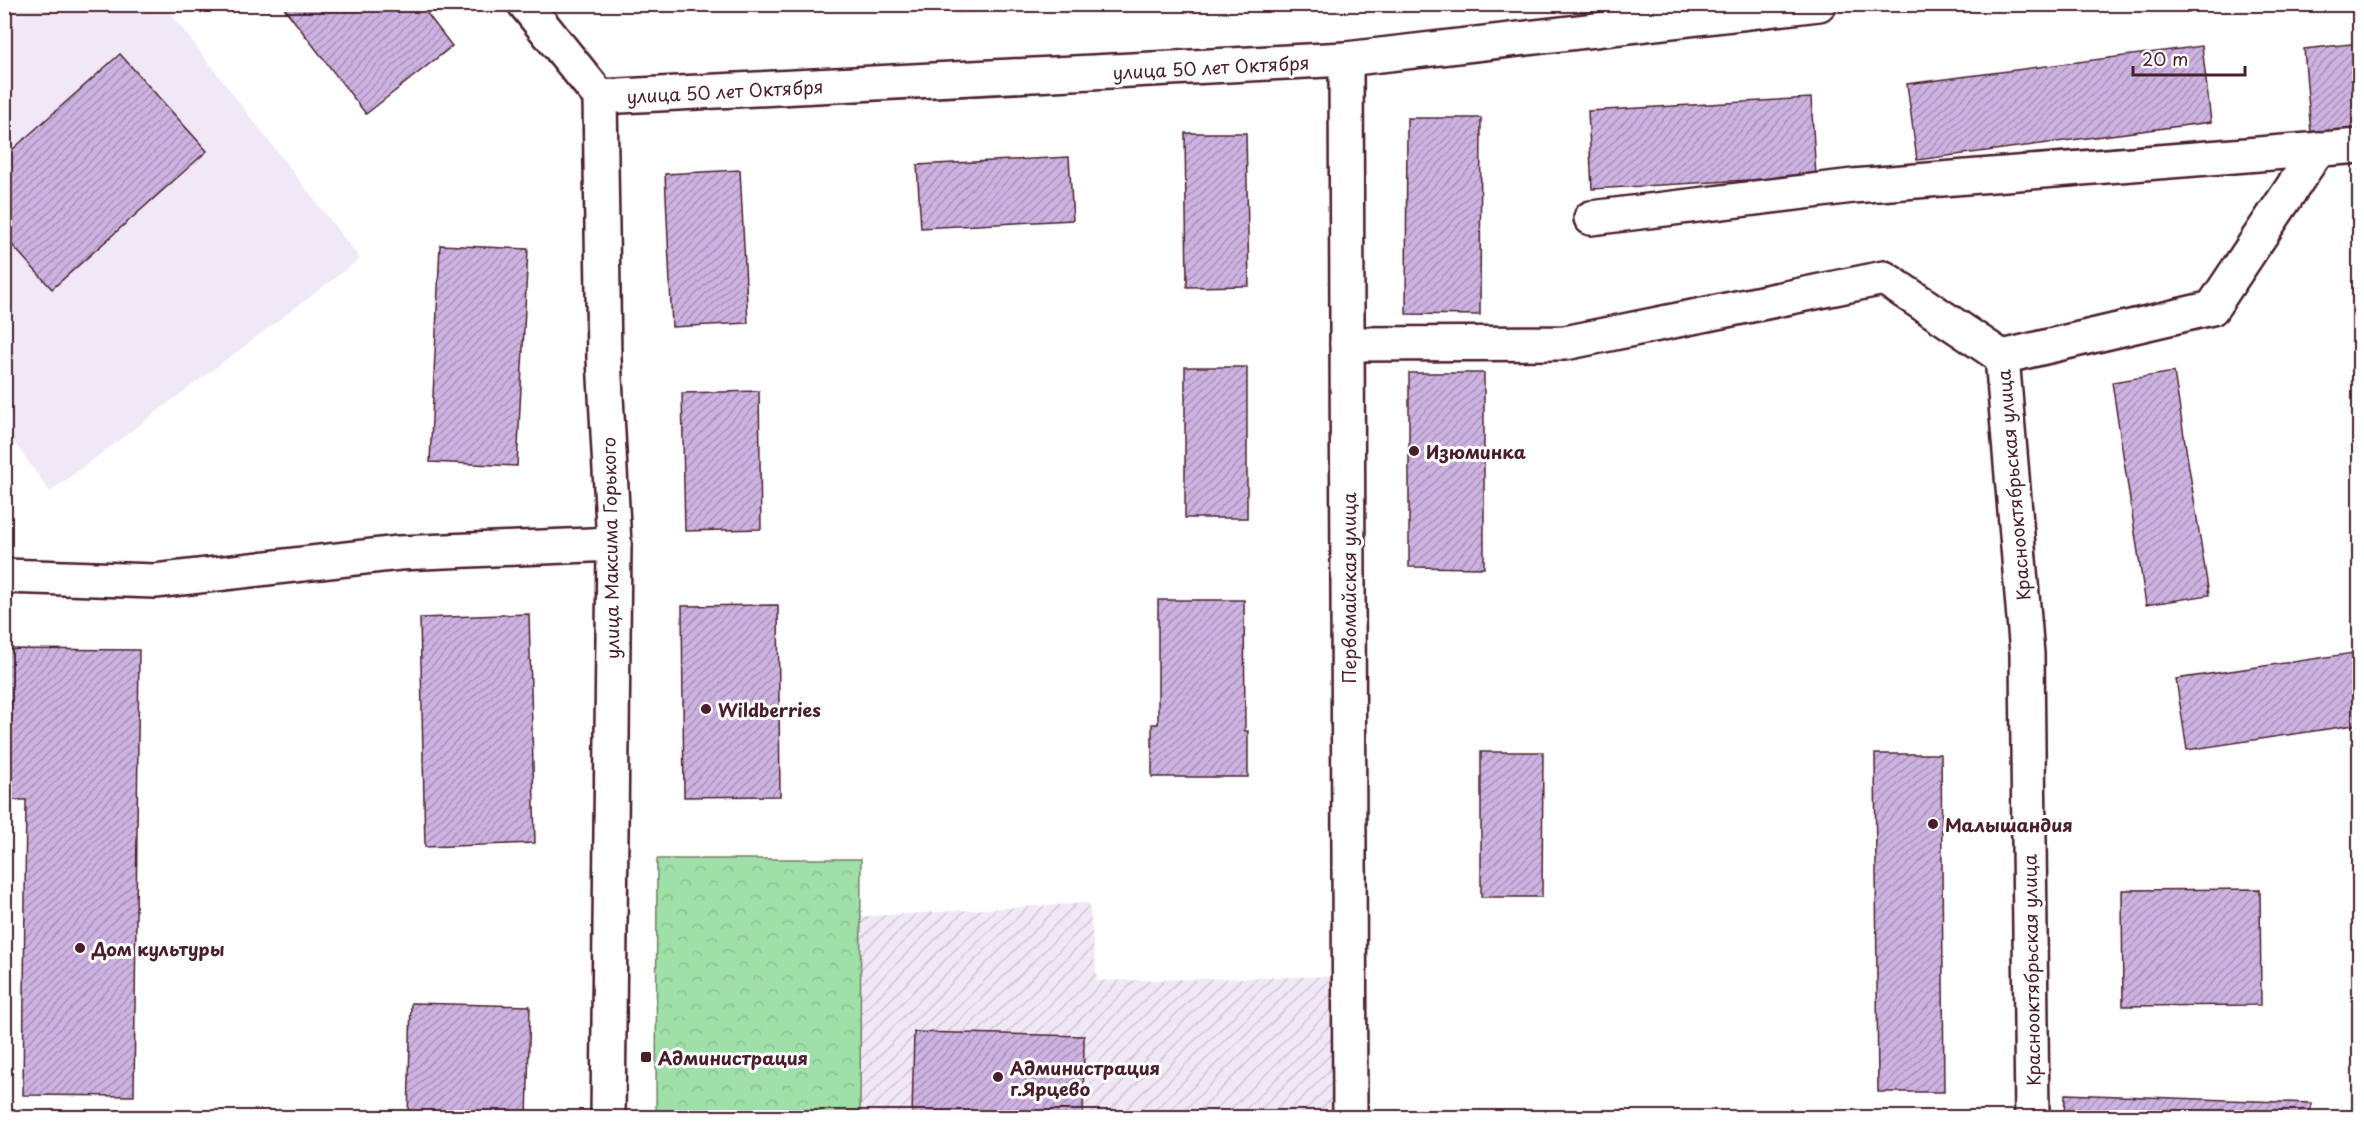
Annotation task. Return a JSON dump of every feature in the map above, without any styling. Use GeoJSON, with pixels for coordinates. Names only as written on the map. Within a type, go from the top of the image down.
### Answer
{"type":"FeatureCollection","features":[{"type":"Feature","properties":{"kind":"street"},"geometry":{"type":"LineString","coordinates":[[525,4],[600,97]]}},
{"type":"Feature","properties":{"kind":"street","name":"улица 50 лет Октября"},"geometry":{"type":"LineString","coordinates":[[600,97],[1346,59],[1819,4]]}},
{"type":"Feature","properties":{"kind":"street","name":"Первомайская улица"},"geometry":{"type":"LineString","coordinates":[[1346,59],[1350,1118]]}},
{"type":"Feature","properties":{"kind":"street","name":"улица Максима Горького"},"geometry":{"type":"LineString","coordinates":[[600,97],[604,359],[614,544],[608,1118]]}},
{"type":"Feature","properties":{"kind":"street"},"geometry":{"type":"LineString","coordinates":[[1591,218],[1853,186],[2360,146]]}},
{"type":"Feature","properties":{"kind":"street"},"geometry":{"type":"LineString","coordinates":[[2002,357],[2212,308],[2318,149]]}},
{"type":"Feature","properties":{"kind":"street","name":"Краснооктябрьская улица"},"geometry":{"type":"LineString","coordinates":[[1347,344],[1565,344],[1884,278],[2002,357],[2027,654],[2032,1118]]}},
{"type":"Feature","properties":{"kind":"street"},"geometry":{"type":"LineString","coordinates":[[8,569],[155,581],[399,553],[614,544]]}},
{"type":"Feature","properties":{"kind":"shaded area"},"geometry":{"type":"Polygon","coordinates":[[[4,5],[164,5],[360,259],[50,492],[5,429],[4,5]]]}},
{"type":"Feature","properties":{"kind":"shaded area"},"geometry":{"type":"Polygon","coordinates":[[[947,5],[1086,5],[955,15],[947,5]]]}},
{"type":"Feature","properties":{"kind":"shaded area"},"geometry":{"type":"Polygon","coordinates":[[[1089,903],[1097,981],[1345,976],[1347,1117],[821,1118],[822,919],[1089,903]]]}},
{"type":"Feature","properties":{"kind":"green space"},"geometry":{"type":"Polygon","coordinates":[[[657,859],[861,859],[860,1117],[656,1117],[657,859]]]}},
{"type":"Feature","properties":{"kind":"building"},"geometry":{"type":"Polygon","coordinates":[[[281,4],[420,4],[452,46],[366,114],[281,4]]]}},
{"type":"Feature","properties":{"kind":"building"},"geometry":{"type":"Polygon","coordinates":[[[2360,43],[2360,128],[2311,133],[2304,49],[2360,43]]]}},
{"type":"Feature","properties":{"kind":"building"},"geometry":{"type":"Polygon","coordinates":[[[2202,46],[2211,122],[1917,160],[1907,84],[2202,46]]]}},
{"type":"Feature","properties":{"kind":"building"},"geometry":{"type":"Polygon","coordinates":[[[120,54],[207,151],[52,289],[4,236],[4,157],[120,54]]]}},
{"type":"Feature","properties":{"kind":"building"},"geometry":{"type":"Polygon","coordinates":[[[1811,98],[1816,176],[1592,189],[1588,111],[1811,98]]]}},
{"type":"Feature","properties":{"kind":"building"},"geometry":{"type":"Polygon","coordinates":[[[1407,118],[1481,118],[1480,315],[1406,314],[1407,118]]]}},
{"type":"Feature","properties":{"kind":"building"},"geometry":{"type":"Polygon","coordinates":[[[1185,133],[1246,133],[1249,286],[1187,287],[1185,133]]]}},
{"type":"Feature","properties":{"kind":"building"},"geometry":{"type":"Polygon","coordinates":[[[1069,157],[1073,220],[921,228],[917,165],[1069,157]]]}},
{"type":"Feature","properties":{"kind":"building"},"geometry":{"type":"Polygon","coordinates":[[[740,170],[748,323],[672,327],[665,174],[740,170]]]}},
{"type":"Feature","properties":{"kind":"building"},"geometry":{"type":"Polygon","coordinates":[[[440,245],[528,249],[517,466],[430,462],[440,245]]]}},
{"type":"Feature","properties":{"kind":"building"},"geometry":{"type":"Polygon","coordinates":[[[1185,367],[1247,367],[1247,518],[1185,518],[1185,367]]]}},
{"type":"Feature","properties":{"kind":"building"},"geometry":{"type":"Polygon","coordinates":[[[2174,372],[2209,595],[2146,605],[2112,382],[2174,372]]]}},
{"type":"Feature","properties":{"kind":"building"},"geometry":{"type":"Polygon","coordinates":[[[1409,373],[1484,373],[1484,568],[1409,567],[1409,373]]]}},
{"type":"Feature","properties":{"kind":"building"},"geometry":{"type":"Polygon","coordinates":[[[759,391],[761,529],[685,531],[682,393],[759,391]]]}},
{"type":"Feature","properties":{"kind":"building"},"geometry":{"type":"Polygon","coordinates":[[[1158,600],[1244,600],[1245,731],[1248,731],[1248,777],[1152,777],[1152,724],[1158,724],[1158,600]]]}},
{"type":"Feature","properties":{"kind":"building"},"geometry":{"type":"Polygon","coordinates":[[[778,605],[780,796],[684,797],[682,606],[778,605]]]}},
{"type":"Feature","properties":{"kind":"building"},"geometry":{"type":"Polygon","coordinates":[[[529,614],[535,843],[425,847],[420,618],[529,614]]]}},
{"type":"Feature","properties":{"kind":"building","name":"Дом культуры"},"geometry":{"type":"Polygon","coordinates":[[[4,649],[139,650],[134,1096],[23,1095],[26,800],[4,800],[4,649]]]}},
{"type":"Feature","properties":{"kind":"building"},"geometry":{"type":"Polygon","coordinates":[[[2360,652],[2360,724],[2187,750],[2176,679],[2360,652]]]}},
{"type":"Feature","properties":{"kind":"building"},"geometry":{"type":"Polygon","coordinates":[[[1481,752],[1543,752],[1542,897],[1481,897],[1481,752]]]}},
{"type":"Feature","properties":{"kind":"building"},"geometry":{"type":"Polygon","coordinates":[[[1875,754],[1941,754],[1944,1092],[1878,1092],[1875,754]]]}},
{"type":"Feature","properties":{"kind":"building"},"geometry":{"type":"Polygon","coordinates":[[[2260,889],[2261,1005],[2123,1006],[2122,890],[2260,889]]]}},
{"type":"Feature","properties":{"kind":"building"},"geometry":{"type":"Polygon","coordinates":[[[411,1003],[530,1006],[527,1118],[408,1118],[411,1003]]]}},
{"type":"Feature","properties":{"kind":"building","name":"Администрация г.Ярцево"},"geometry":{"type":"Polygon","coordinates":[[[914,1032],[1084,1036],[1083,1118],[912,1118],[914,1032]]]}},
{"type":"Feature","properties":{"kind":"building"},"geometry":{"type":"Polygon","coordinates":[[[2065,1094],[2311,1103],[2310,1118],[2064,1118],[2065,1094]]]}},
{"type":"Feature","properties":{"kind":"place","name":"Изюминка"},"geometry":{"type":"Point","coordinates":[1414,451]}},
{"type":"Feature","properties":{"kind":"place","name":"Wildberries"},"geometry":{"type":"Point","coordinates":[706,709]}},
{"type":"Feature","properties":{"kind":"place","name":"Малышандия"},"geometry":{"type":"Point","coordinates":[1933,824]}},
{"type":"Feature","properties":{"kind":"place","name":"Дом культуры"},"geometry":{"type":"Point","coordinates":[80,948]}},
{"type":"Feature","properties":{"kind":"place","name":"Администрация"},"geometry":{"type":"Point","coordinates":[646,1057]}},
{"type":"Feature","properties":{"kind":"place","name":"Администрация г.Ярцево"},"geometry":{"type":"Point","coordinates":[998,1077]}}]}
